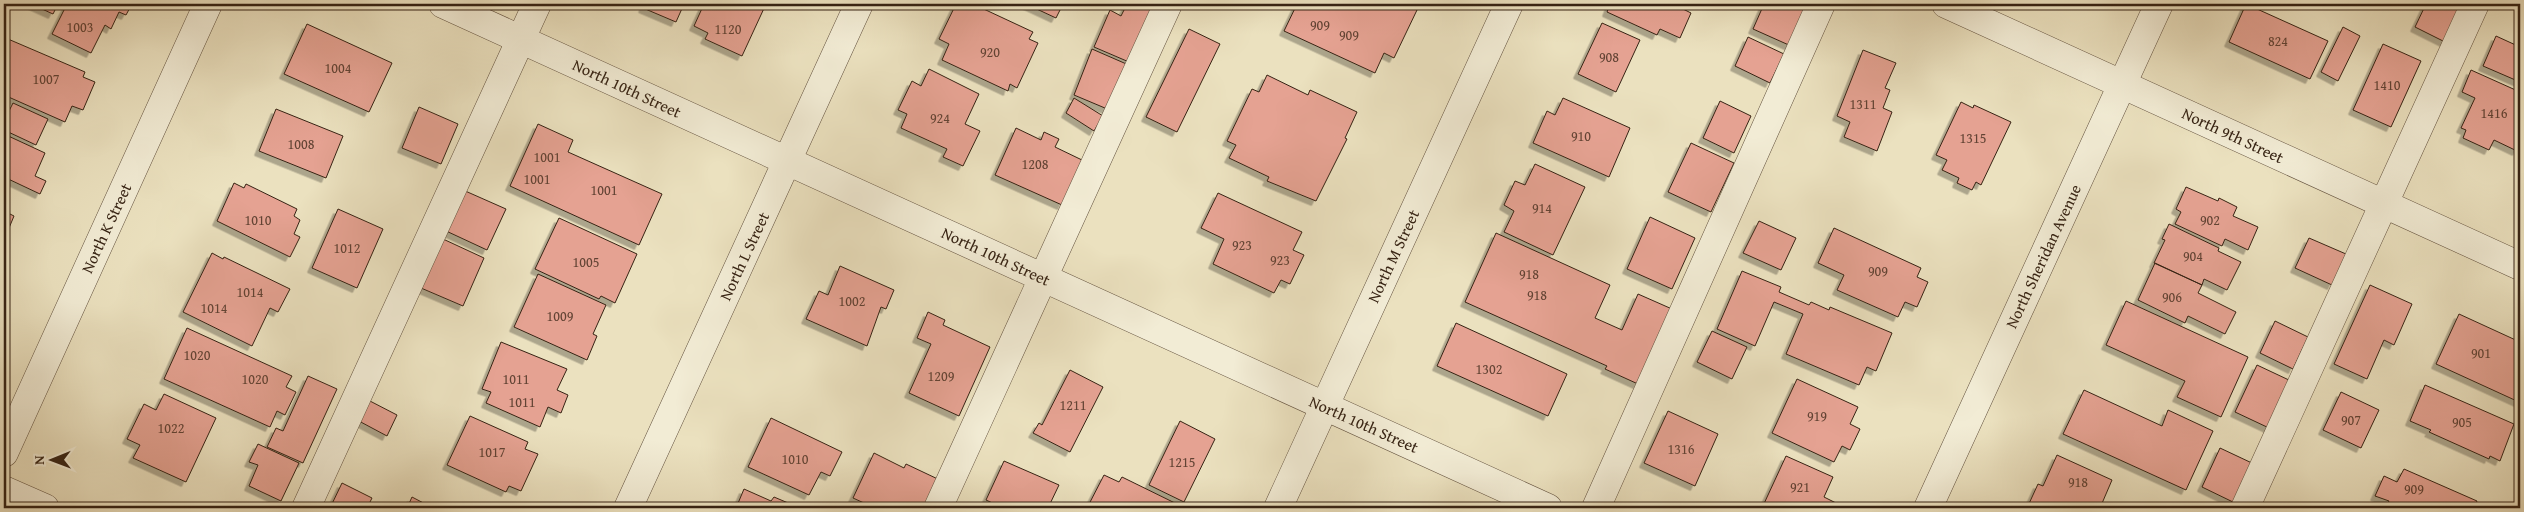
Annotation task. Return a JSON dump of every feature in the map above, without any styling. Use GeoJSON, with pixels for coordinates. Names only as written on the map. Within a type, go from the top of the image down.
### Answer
{"type":"FeatureCollection","features":[{"type":"Feature","properties":{"kind":"street","name":"North K Street"},"geometry":{"type":"LineString","coordinates":[[4,453],[208,4]]}},
{"type":"Feature","properties":{"kind":"street","name":"North 10th Street"},"geometry":{"type":"LineString","coordinates":[[443,4],[1548,508]]}},
{"type":"Feature","properties":{"kind":"street"},"geometry":{"type":"LineString","coordinates":[[306,508],[537,4]]}},
{"type":"Feature","properties":{"kind":"street","name":"North L Street"},"geometry":{"type":"LineString","coordinates":[[628,508],[859,4]]}},
{"type":"Feature","properties":{"kind":"street"},"geometry":{"type":"LineString","coordinates":[[938,508],[1168,4]]}},
{"type":"Feature","properties":{"kind":"street","name":"North M Street"},"geometry":{"type":"LineString","coordinates":[[1278,508],[1509,4]]}},
{"type":"Feature","properties":{"kind":"street"},"geometry":{"type":"LineString","coordinates":[[1596,508],[1821,4]]}},
{"type":"Feature","properties":{"kind":"street","name":"North 9th Street"},"geometry":{"type":"LineString","coordinates":[[1946,4],[2520,266]]}},
{"type":"Feature","properties":{"kind":"street","name":"North Sheridan Avenue"},"geometry":{"type":"LineString","coordinates":[[1928,508],[2158,4]]}},
{"type":"Feature","properties":{"kind":"street"},"geometry":{"type":"LineString","coordinates":[[2244,508],[2475,4]]}},
{"type":"Feature","properties":{"kind":"street"},"geometry":{"type":"LineString","coordinates":[[4,490],[45,508]]}},
{"type":"Feature","properties":{"kind":"building"},"geometry":{"type":"Polygon","coordinates":[[[31,4],[58,4],[53,14],[31,4]]]}},
{"type":"Feature","properties":{"kind":"building"},"geometry":{"type":"Polygon","coordinates":[[[67,4],[132,4],[126,15],[119,12],[111,29],[105,25],[91,53],[52,34],[67,4]]]}},
{"type":"Feature","properties":{"kind":"building"},"geometry":{"type":"Polygon","coordinates":[[[645,4],[684,4],[676,22],[643,8],[645,4]]]}},
{"type":"Feature","properties":{"kind":"building"},"geometry":{"type":"Polygon","coordinates":[[[704,4],[766,4],[742,56],[705,39],[708,33],[694,26],[704,4]]]}},
{"type":"Feature","properties":{"kind":"building"},"geometry":{"type":"Polygon","coordinates":[[[956,4],[973,4],[1033,32],[1029,39],[1038,43],[1017,88],[1010,84],[1008,91],[942,60],[949,44],[939,39],[956,4]]]}},
{"type":"Feature","properties":{"kind":"building"},"geometry":{"type":"Polygon","coordinates":[[[1026,4],[1063,4],[1056,18],[1026,4]]]}},
{"type":"Feature","properties":{"kind":"building"},"geometry":{"type":"Polygon","coordinates":[[[1127,4],[1141,4],[1159,12],[1136,65],[1094,47],[1110,10],[1121,16],[1127,4]]]}},
{"type":"Feature","properties":{"kind":"building"},"geometry":{"type":"Polygon","coordinates":[[[1297,4],[1406,4],[1417,10],[1394,58],[1384,53],[1375,73],[1284,31],[1297,4]]]}},
{"type":"Feature","properties":{"kind":"building"},"geometry":{"type":"Polygon","coordinates":[[[1610,4],[1673,4],[1691,13],[1680,38],[1660,29],[1657,35],[1607,12],[1610,4]]]}},
{"type":"Feature","properties":{"kind":"building"},"geometry":{"type":"Polygon","coordinates":[[[1764,4],[1791,4],[1807,11],[1791,46],[1753,29],[1764,4]]]}},
{"type":"Feature","properties":{"kind":"building"},"geometry":{"type":"Polygon","coordinates":[[[2246,4],[2328,41],[2310,79],[2229,42],[2246,4]]]}},
{"type":"Feature","properties":{"kind":"building"},"geometry":{"type":"Polygon","coordinates":[[[2426,4],[2465,4],[2447,43],[2415,27],[2426,4]]]}},
{"type":"Feature","properties":{"kind":"building"},"geometry":{"type":"Polygon","coordinates":[[[1602,23],[1640,40],[1616,92],[1578,74],[1602,23]]]}},
{"type":"Feature","properties":{"kind":"building"},"geometry":{"type":"Polygon","coordinates":[[[307,24],[392,63],[369,112],[284,74],[307,24]]]}},
{"type":"Feature","properties":{"kind":"building"},"geometry":{"type":"Polygon","coordinates":[[[2343,27],[2360,36],[2338,81],[2321,72],[2343,27]]]}},
{"type":"Feature","properties":{"kind":"building"},"geometry":{"type":"Polygon","coordinates":[[[1189,29],[1220,44],[1177,132],[1146,117],[1189,29]]]}},
{"type":"Feature","properties":{"kind":"building"},"geometry":{"type":"Polygon","coordinates":[[[2496,36],[2520,47],[2520,82],[2483,66],[2496,36]]]}},
{"type":"Feature","properties":{"kind":"building"},"geometry":{"type":"Polygon","coordinates":[[[1748,37],[1784,54],[1770,83],[1735,66],[1748,37]]]}},
{"type":"Feature","properties":{"kind":"building"},"geometry":{"type":"Polygon","coordinates":[[[8,39],[85,72],[83,77],[95,82],[83,110],[72,106],[65,122],[4,95],[4,49],[8,39]]]}},
{"type":"Feature","properties":{"kind":"building"},"geometry":{"type":"Polygon","coordinates":[[[2383,44],[2421,61],[2391,127],[2353,110],[2383,44]]]}},
{"type":"Feature","properties":{"kind":"building"},"geometry":{"type":"Polygon","coordinates":[[[1092,49],[1131,66],[1112,111],[1074,95],[1092,49]]]}},
{"type":"Feature","properties":{"kind":"building"},"geometry":{"type":"Polygon","coordinates":[[[1863,50],[1896,63],[1885,88],[1890,90],[1883,108],[1892,112],[1877,151],[1844,137],[1850,122],[1837,116],[1863,50]]]}},
{"type":"Feature","properties":{"kind":"building"},"geometry":{"type":"Polygon","coordinates":[[[929,69],[979,94],[965,124],[980,131],[963,166],[943,157],[947,149],[901,128],[907,114],[898,110],[912,81],[921,86],[929,69]]]}},
{"type":"Feature","properties":{"kind":"building"},"geometry":{"type":"Polygon","coordinates":[[[2471,70],[2520,92],[2520,145],[2517,151],[2494,140],[2489,150],[2463,138],[2466,130],[2461,128],[2475,98],[2462,92],[2471,70]]]}},
{"type":"Feature","properties":{"kind":"building"},"geometry":{"type":"Polygon","coordinates":[[[1267,75],[1308,95],[1310,90],[1357,112],[1345,138],[1347,139],[1316,201],[1267,181],[1269,177],[1229,158],[1236,145],[1227,141],[1252,89],[1259,92],[1267,75]]]}},
{"type":"Feature","properties":{"kind":"building"},"geometry":{"type":"Polygon","coordinates":[[[1074,98],[1103,116],[1094,131],[1066,113],[1074,98]]]}},
{"type":"Feature","properties":{"kind":"building"},"geometry":{"type":"Polygon","coordinates":[[[1563,98],[1630,128],[1609,177],[1533,143],[1547,111],[1555,115],[1563,98]]]}},
{"type":"Feature","properties":{"kind":"building"},"geometry":{"type":"Polygon","coordinates":[[[1720,101],[1751,116],[1734,153],[1703,138],[1720,101]]]}},
{"type":"Feature","properties":{"kind":"building"},"geometry":{"type":"Polygon","coordinates":[[[1961,102],[1973,108],[1974,105],[2011,122],[1981,185],[1976,182],[1972,190],[1957,183],[1959,178],[1942,170],[1947,160],[1936,155],[1961,102]]]}},
{"type":"Feature","properties":{"kind":"building"},"geometry":{"type":"Polygon","coordinates":[[[13,103],[48,119],[36,145],[4,130],[4,121],[13,103]]]}},
{"type":"Feature","properties":{"kind":"building"},"geometry":{"type":"Polygon","coordinates":[[[419,107],[458,124],[441,164],[402,148],[419,107]]]}},
{"type":"Feature","properties":{"kind":"building"},"geometry":{"type":"Polygon","coordinates":[[[276,109],[343,136],[326,178],[259,151],[276,109]]]}},
{"type":"Feature","properties":{"kind":"building"},"geometry":{"type":"Polygon","coordinates":[[[538,124],[573,140],[568,152],[662,194],[639,245],[510,186],[538,124]]]}},
{"type":"Feature","properties":{"kind":"building"},"geometry":{"type":"Polygon","coordinates":[[[1016,128],[1041,140],[1044,132],[1059,139],[1055,147],[1082,160],[1062,205],[995,175],[1016,128]]]}},
{"type":"Feature","properties":{"kind":"building"},"geometry":{"type":"Polygon","coordinates":[[[4,134],[45,153],[35,176],[46,181],[40,194],[4,177],[4,134]]]}},
{"type":"Feature","properties":{"kind":"building"},"geometry":{"type":"Polygon","coordinates":[[[1691,143],[1734,163],[1711,212],[1668,192],[1691,143]]]}},
{"type":"Feature","properties":{"kind":"building"},"geometry":{"type":"Polygon","coordinates":[[[1535,164],[1585,187],[1553,255],[1504,232],[1514,211],[1504,205],[1515,181],[1525,185],[1535,164]]]}},
{"type":"Feature","properties":{"kind":"building"},"geometry":{"type":"Polygon","coordinates":[[[234,183],[244,188],[246,184],[297,209],[294,216],[300,220],[294,234],[300,237],[290,257],[217,221],[234,183]]]}},
{"type":"Feature","properties":{"kind":"building"},"geometry":{"type":"Polygon","coordinates":[[[2186,187],[2218,201],[2219,198],[2237,207],[2233,216],[2258,227],[2248,250],[2225,239],[2222,246],[2175,224],[2181,212],[2176,209],[2186,187]]]}},
{"type":"Feature","properties":{"kind":"building"},"geometry":{"type":"Polygon","coordinates":[[[463,190],[506,209],[487,250],[444,230],[463,190]]]}},
{"type":"Feature","properties":{"kind":"building"},"geometry":{"type":"Polygon","coordinates":[[[1218,193],[1302,232],[1293,250],[1304,255],[1290,284],[1281,280],[1274,293],[1213,264],[1224,239],[1201,228],[1218,193]]]}},
{"type":"Feature","properties":{"kind":"building"},"geometry":{"type":"Polygon","coordinates":[[[338,209],[383,229],[357,288],[312,268],[338,209]]]}},
{"type":"Feature","properties":{"kind":"building"},"geometry":{"type":"Polygon","coordinates":[[[4,211],[14,216],[4,240],[4,211]]]}},
{"type":"Feature","properties":{"kind":"building"},"geometry":{"type":"Polygon","coordinates":[[[1650,217],[1695,238],[1672,289],[1627,269],[1650,217]]]}},
{"type":"Feature","properties":{"kind":"building"},"geometry":{"type":"Polygon","coordinates":[[[559,218],[637,254],[615,303],[601,296],[599,299],[535,269],[559,218]]]}},
{"type":"Feature","properties":{"kind":"building"},"geometry":{"type":"Polygon","coordinates":[[[1759,221],[1796,238],[1781,270],[1743,253],[1759,221]]]}},
{"type":"Feature","properties":{"kind":"building"},"geometry":{"type":"Polygon","coordinates":[[[2169,224],[2219,248],[2218,251],[2241,262],[2227,290],[2204,279],[2202,285],[2154,263],[2165,240],[2162,239],[2169,224]]]}},
{"type":"Feature","properties":{"kind":"building"},"geometry":{"type":"Polygon","coordinates":[[[1834,228],[1921,268],[1917,277],[1928,282],[1917,307],[1905,302],[1898,317],[1837,290],[1844,275],[1818,263],[1834,228]]]}},
{"type":"Feature","properties":{"kind":"building"},"geometry":{"type":"Polygon","coordinates":[[[1496,233],[1610,285],[1595,318],[1622,330],[1638,294],[1672,309],[1638,384],[1605,369],[1607,366],[1465,302],[1496,233]]]}},
{"type":"Feature","properties":{"kind":"building"},"geometry":{"type":"Polygon","coordinates":[[[2309,238],[2346,254],[2332,285],[2295,268],[2309,238]]]}},
{"type":"Feature","properties":{"kind":"building"},"geometry":{"type":"Polygon","coordinates":[[[443,239],[484,258],[463,306],[421,288],[443,239]]]}},
{"type":"Feature","properties":{"kind":"building"},"geometry":{"type":"Polygon","coordinates":[[[212,253],[290,289],[278,312],[270,308],[252,346],[183,312],[212,253]]]}},
{"type":"Feature","properties":{"kind":"building"},"geometry":{"type":"Polygon","coordinates":[[[2155,263],[2202,285],[2198,293],[2236,312],[2225,334],[2188,316],[2185,323],[2138,300],[2155,263]]]}},
{"type":"Feature","properties":{"kind":"building"},"geometry":{"type":"Polygon","coordinates":[[[840,266],[894,290],[886,309],[881,307],[867,346],[806,319],[819,291],[828,295],[840,266]]]}},
{"type":"Feature","properties":{"kind":"building"},"geometry":{"type":"Polygon","coordinates":[[[1742,271],[1781,287],[1779,292],[1809,305],[1811,302],[1829,310],[1830,307],[1892,333],[1876,371],[1867,367],[1859,385],[1786,354],[1803,314],[1774,302],[1755,346],[1717,329],[1742,271]]]}},
{"type":"Feature","properties":{"kind":"building"},"geometry":{"type":"Polygon","coordinates":[[[538,274],[606,305],[593,334],[597,336],[587,360],[514,327],[538,274]]]}},
{"type":"Feature","properties":{"kind":"building"},"geometry":{"type":"Polygon","coordinates":[[[2370,285],[2412,304],[2394,345],[2384,340],[2367,379],[2334,364],[2370,285]]]}},
{"type":"Feature","properties":{"kind":"building"},"geometry":{"type":"Polygon","coordinates":[[[2126,301],[2248,357],[2221,417],[2177,397],[2185,381],[2106,345],[2126,301]]]}},
{"type":"Feature","properties":{"kind":"building"},"geometry":{"type":"Polygon","coordinates":[[[928,312],[945,320],[943,325],[990,347],[959,416],[909,393],[931,344],[917,338],[928,312]]]}},
{"type":"Feature","properties":{"kind":"building"},"geometry":{"type":"Polygon","coordinates":[[[2459,314],[2520,342],[2519,402],[2436,364],[2459,314]]]}},
{"type":"Feature","properties":{"kind":"building"},"geometry":{"type":"Polygon","coordinates":[[[2275,321],[2308,337],[2293,369],[2260,353],[2275,321]]]}},
{"type":"Feature","properties":{"kind":"building"},"geometry":{"type":"Polygon","coordinates":[[[1456,323],[1567,374],[1548,416],[1437,366],[1456,323]]]}},
{"type":"Feature","properties":{"kind":"building"},"geometry":{"type":"Polygon","coordinates":[[[187,328],[292,376],[286,387],[296,392],[285,415],[277,411],[270,427],[164,379],[187,328]]]}},
{"type":"Feature","properties":{"kind":"building"},"geometry":{"type":"Polygon","coordinates":[[[1712,331],[1747,347],[1732,379],[1697,362],[1712,331]]]}},
{"type":"Feature","properties":{"kind":"building"},"geometry":{"type":"Polygon","coordinates":[[[501,342],[567,369],[557,390],[568,395],[561,413],[548,407],[540,427],[486,403],[491,392],[482,389],[501,342]]]}},
{"type":"Feature","properties":{"kind":"building"},"geometry":{"type":"Polygon","coordinates":[[[2257,365],[2291,381],[2269,428],[2235,412],[2257,365]]]}},
{"type":"Feature","properties":{"kind":"building"},"geometry":{"type":"Polygon","coordinates":[[[1070,370],[1103,387],[1070,452],[1033,433],[1039,423],[1042,425],[1070,370]]]}},
{"type":"Feature","properties":{"kind":"building"},"geometry":{"type":"Polygon","coordinates":[[[308,376],[337,389],[303,463],[267,447],[276,428],[283,431],[308,376]]]}},
{"type":"Feature","properties":{"kind":"building"},"geometry":{"type":"Polygon","coordinates":[[[1797,379],[1858,407],[1850,424],[1860,429],[1850,450],[1842,446],[1834,462],[1772,433],[1797,379]]]}},
{"type":"Feature","properties":{"kind":"building"},"geometry":{"type":"Polygon","coordinates":[[[2425,385],[2514,424],[2500,461],[2490,456],[2489,459],[2429,432],[2431,430],[2410,421],[2425,385]]]}},
{"type":"Feature","properties":{"kind":"building"},"geometry":{"type":"Polygon","coordinates":[[[2084,390],[2162,426],[2168,410],[2213,431],[2186,490],[2063,434],[2084,390]]]}},
{"type":"Feature","properties":{"kind":"building"},"geometry":{"type":"Polygon","coordinates":[[[2341,392],[2379,410],[2361,448],[2323,430],[2341,392]]]}},
{"type":"Feature","properties":{"kind":"building"},"geometry":{"type":"Polygon","coordinates":[[[164,394],[216,418],[186,482],[133,458],[140,445],[127,439],[144,404],[156,410],[164,394]]]}},
{"type":"Feature","properties":{"kind":"building"},"geometry":{"type":"Polygon","coordinates":[[[368,400],[397,415],[387,436],[357,420],[368,400]]]}},
{"type":"Feature","properties":{"kind":"building"},"geometry":{"type":"Polygon","coordinates":[[[1668,411],[1718,434],[1695,486],[1644,463],[1668,411]]]}},
{"type":"Feature","properties":{"kind":"building"},"geometry":{"type":"Polygon","coordinates":[[[470,416],[528,442],[525,449],[538,454],[521,491],[509,486],[506,492],[447,465],[470,416]]]}},
{"type":"Feature","properties":{"kind":"building"},"geometry":{"type":"Polygon","coordinates":[[[771,418],[842,452],[830,476],[821,472],[809,495],[748,467],[771,418]]]}},
{"type":"Feature","properties":{"kind":"building"},"geometry":{"type":"Polygon","coordinates":[[[1180,421],[1215,439],[1184,502],[1149,485],[1180,421]]]}},
{"type":"Feature","properties":{"kind":"building"},"geometry":{"type":"Polygon","coordinates":[[[258,444],[299,463],[281,501],[249,486],[258,465],[249,462],[258,444]]]}},
{"type":"Feature","properties":{"kind":"building"},"geometry":{"type":"Polygon","coordinates":[[[2220,448],[2254,464],[2235,503],[2202,487],[2220,448]]]}},
{"type":"Feature","properties":{"kind":"building"},"geometry":{"type":"Polygon","coordinates":[[[874,453],[904,468],[906,464],[942,481],[929,508],[875,508],[853,498],[874,453]]]}},
{"type":"Feature","properties":{"kind":"building"},"geometry":{"type":"Polygon","coordinates":[[[2057,455],[2112,480],[2100,508],[2027,508],[2038,484],[2043,486],[2057,455]]]}},
{"type":"Feature","properties":{"kind":"building"},"geometry":{"type":"Polygon","coordinates":[[[1786,456],[1833,477],[1824,497],[1836,503],[1834,508],[1762,508],[1786,456]]]}},
{"type":"Feature","properties":{"kind":"building"},"geometry":{"type":"Polygon","coordinates":[[[1004,461],[1059,485],[1048,508],[1003,508],[986,500],[1004,461]]]}},
{"type":"Feature","properties":{"kind":"building"},"geometry":{"type":"Polygon","coordinates":[[[2404,469],[2477,501],[2474,508],[2395,508],[2387,505],[2389,501],[2375,496],[2384,476],[2397,482],[2404,469]]]}},
{"type":"Feature","properties":{"kind":"building"},"geometry":{"type":"Polygon","coordinates":[[[1104,475],[1119,482],[1122,477],[1181,506],[1180,508],[1087,508],[1104,475]]]}},
{"type":"Feature","properties":{"kind":"building"},"geometry":{"type":"Polygon","coordinates":[[[342,483],[372,498],[367,508],[330,508],[342,483]]]}},
{"type":"Feature","properties":{"kind":"building"},"geometry":{"type":"Polygon","coordinates":[[[744,489],[771,501],[774,497],[800,508],[736,508],[744,489]]]}},
{"type":"Feature","properties":{"kind":"building"},"geometry":{"type":"Polygon","coordinates":[[[412,497],[433,508],[407,508],[412,497]]]}}]}
